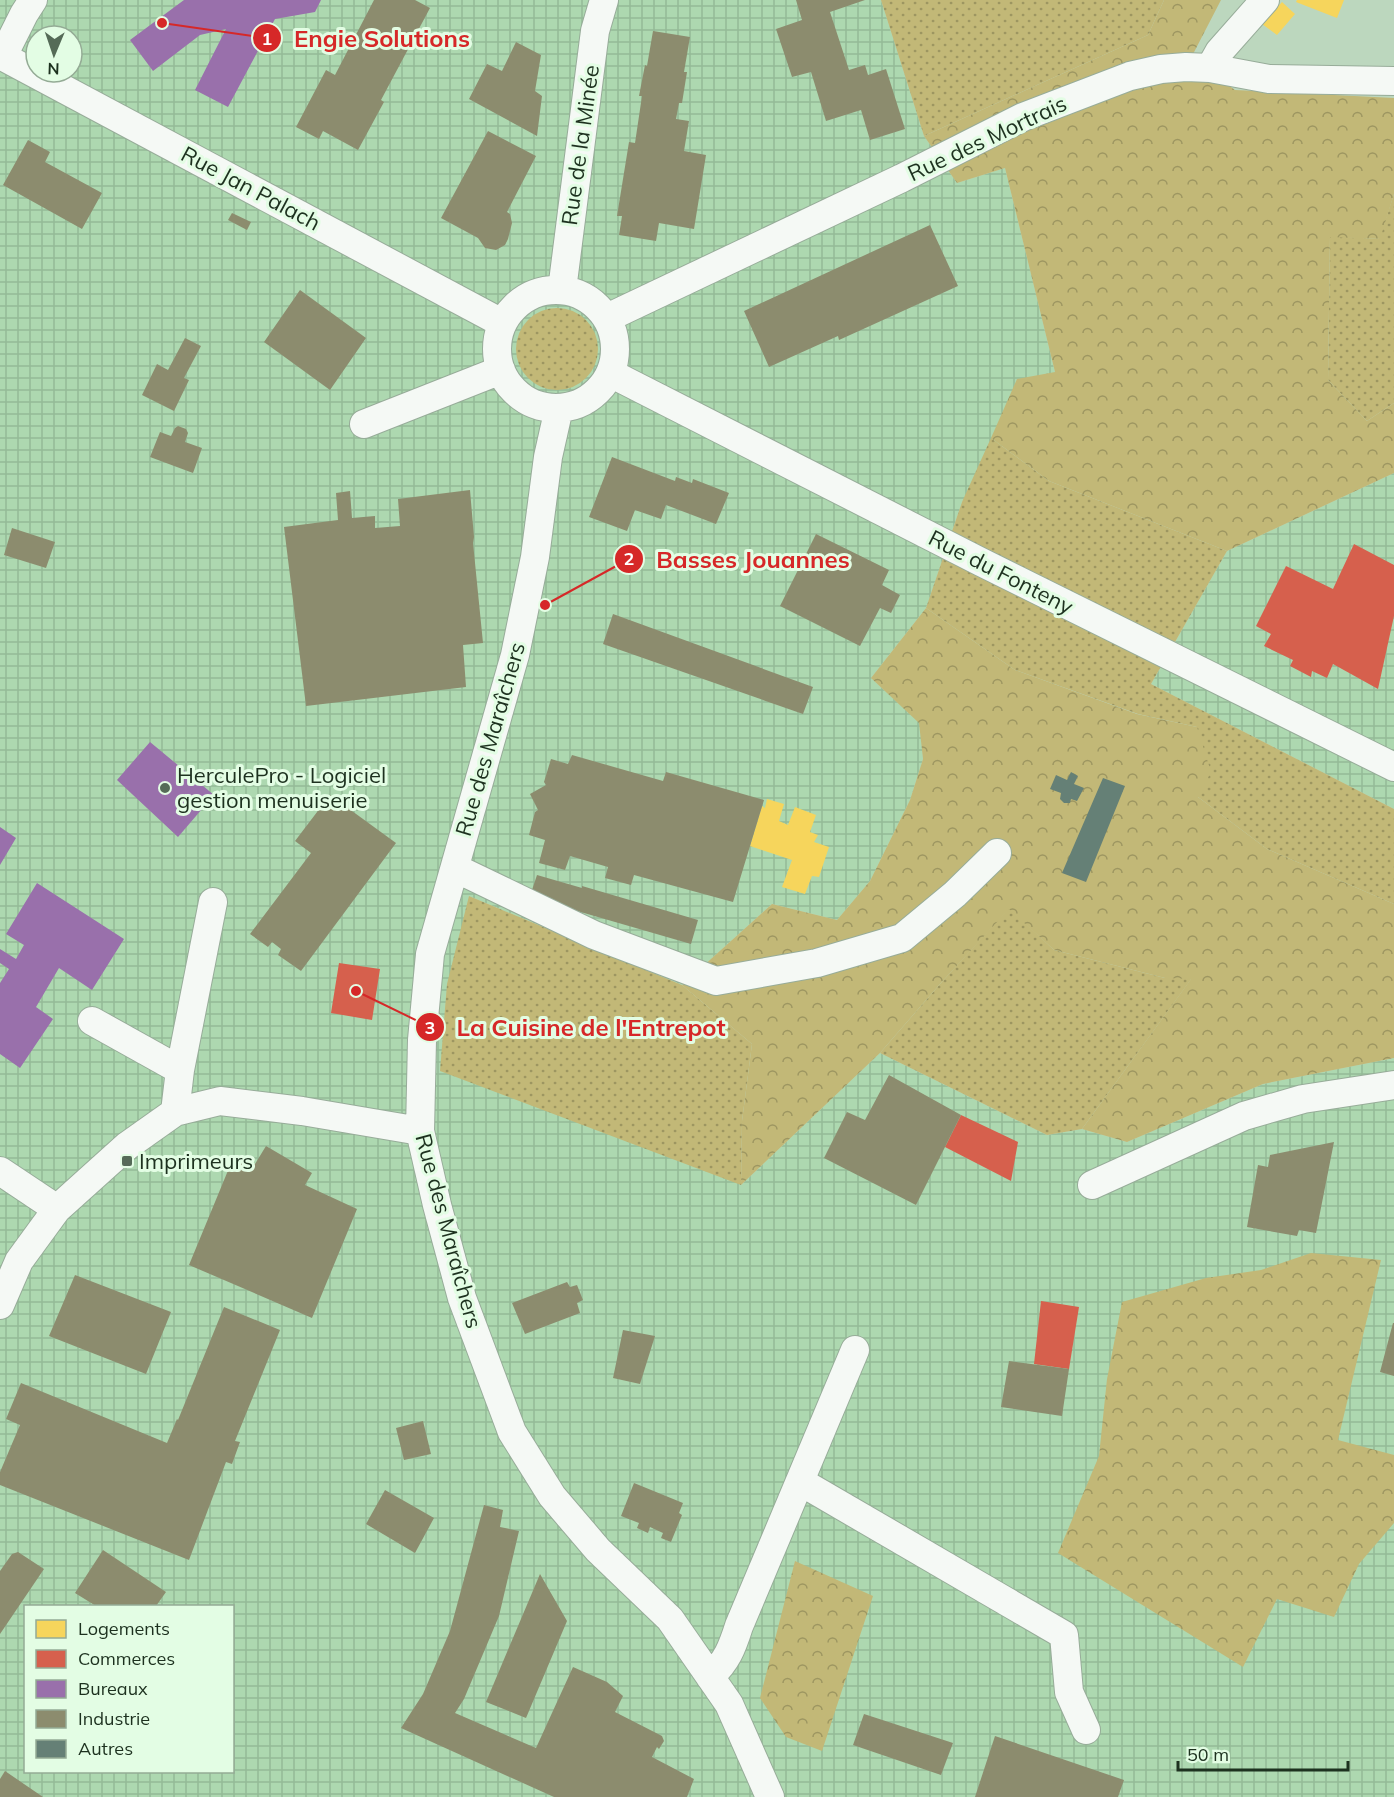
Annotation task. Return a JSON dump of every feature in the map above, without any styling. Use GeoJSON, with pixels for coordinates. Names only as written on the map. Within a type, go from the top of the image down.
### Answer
{"type":"FeatureCollection","features":[{"type":"Feature","properties":{"kind":"street"},"geometry":{"type":"LineString","coordinates":[[2,55],[33,0]]}},
{"type":"Feature","properties":{"kind":"street","name":"Rue de la Minée"},"geometry":{"type":"LineString","coordinates":[[561,290],[595,30],[604,0]]}},
{"type":"Feature","properties":{"kind":"street"},"geometry":{"type":"LineString","coordinates":[[1210,68],[1219,52],[1265,0]]}},
{"type":"Feature","properties":{"kind":"street","name":"Rue Jan Palach"},"geometry":{"type":"LineString","coordinates":[[2,55],[502,323]]}},
{"type":"Feature","properties":{"kind":"street","name":"Rue des Mortrais"},"geometry":{"type":"LineString","coordinates":[[607,318],[902,178],[1023,117],[1130,76],[1161,69],[1186,67],[1210,68],[1269,79],[1394,81]]}},
{"type":"Feature","properties":{"kind":"street"},"geometry":{"type":"LineString","coordinates":[[561,290],[579,295],[595,304],[607,318],[615,345],[614,360],[610,373],[601,387],[589,398],[574,405],[559,408],[544,406],[530,402],[508,383],[501,370],[497,353],[498,336],[502,323],[515,307],[529,297],[544,291],[561,290]]}},
{"type":"Feature","properties":{"kind":"street"},"geometry":{"type":"LineString","coordinates":[[364,424],[501,370]]}},
{"type":"Feature","properties":{"kind":"street","name":"Rue du Fonteny"},"geometry":{"type":"LineString","coordinates":[[610,373],[991,567],[1394,767]]}},
{"type":"Feature","properties":{"kind":"street","name":"Rue des Maraîchers"},"geometry":{"type":"LineString","coordinates":[[559,408],[548,457],[536,557],[515,655],[430,954],[422,1040],[420,1131],[462,1298],[512,1432],[552,1496],[598,1550],[670,1619],[729,1704],[770,1797]]}},
{"type":"Feature","properties":{"kind":"street"},"geometry":{"type":"LineString","coordinates":[[455,868],[594,935],[716,981],[817,963],[902,938],[955,894],[997,853]]}},
{"type":"Feature","properties":{"kind":"street"},"geometry":{"type":"LineString","coordinates":[[175,1112],[180,1070],[213,902]]}},
{"type":"Feature","properties":{"kind":"street"},"geometry":{"type":"LineString","coordinates":[[92,1021],[180,1070]]}},
{"type":"Feature","properties":{"kind":"street"},"geometry":{"type":"LineString","coordinates":[[1092,1185],[1244,1116],[1303,1099],[1394,1085]]}},
{"type":"Feature","properties":{"kind":"street"},"geometry":{"type":"LineString","coordinates":[[0,1305],[19,1261],[57,1209],[127,1146],[175,1112],[220,1101],[302,1111],[420,1131]]}},
{"type":"Feature","properties":{"kind":"street"},"geometry":{"type":"LineString","coordinates":[[0,1171],[57,1209]]}},
{"type":"Feature","properties":{"kind":"street"},"geometry":{"type":"LineString","coordinates":[[710,1677],[721,1666],[732,1649],[739,1626],[855,1350]]}},
{"type":"Feature","properties":{"kind":"street"},"geometry":{"type":"LineString","coordinates":[[801,1482],[1064,1635],[1069,1692],[1086,1730]]}},
{"type":"Feature","properties":{"kind":"shaded area"},"geometry":{"type":"Polygon","coordinates":[[[0,0],[881,0],[924,136],[957,183],[1005,168],[1055,372],[962,502],[926,608],[871,678],[920,723],[923,759],[910,800],[870,881],[837,920],[772,904],[682,985],[469,896],[741,1185],[880,1053],[1047,1135],[1082,1129],[1127,1142],[1263,1084],[1394,1058],[1394,1797],[0,1797],[0,0]]]}},
{"type":"Feature","properties":{"kind":"shaded area"},"geometry":{"type":"Polygon","coordinates":[[[1394,473],[1394,809],[1151,684],[1227,551],[1394,473]]]}},
{"type":"Feature","properties":{"kind":"green space"},"geometry":{"type":"Polygon","coordinates":[[[881,0],[1164,0],[1148,35],[924,136],[881,0]]]}},
{"type":"Feature","properties":{"kind":"green space"},"geometry":{"type":"Polygon","coordinates":[[[1164,0],[1221,0],[1191,58],[1235,90],[1394,98],[1394,194],[1380,239],[1330,237],[1328,380],[1367,421],[1394,403],[1394,473],[1227,551],[1049,481],[991,438],[1017,379],[1055,372],[1005,168],[957,183],[924,136],[1148,35],[1164,0]]]}},
{"type":"Feature","properties":{"kind":"green space"},"geometry":{"type":"Polygon","coordinates":[[[1394,194],[1394,403],[1367,421],[1328,380],[1330,236],[1379,239],[1394,194]]]}},
{"type":"Feature","properties":{"kind":"green space"},"geometry":{"type":"Polygon","coordinates":[[[557,308],[573,311],[586,320],[595,333],[598,349],[595,365],[586,378],[573,387],[557,390],[541,387],[528,378],[519,365],[516,349],[519,333],[528,320],[541,311],[557,308]]]}},
{"type":"Feature","properties":{"kind":"green space"},"geometry":{"type":"Polygon","coordinates":[[[991,438],[1049,481],[1227,551],[1151,684],[1394,809],[1394,904],[1267,849],[1198,797],[1197,727],[1138,714],[1015,670],[926,608],[962,502],[991,438]]]}},
{"type":"Feature","properties":{"kind":"green space"},"geometry":{"type":"Polygon","coordinates":[[[926,608],[1015,670],[1137,714],[1197,727],[1211,772],[1198,797],[1267,849],[1394,904],[1394,1058],[1263,1084],[1127,1142],[1082,1129],[1191,979],[1165,978],[1054,950],[1009,909],[880,1053],[741,1185],[742,1121],[752,1044],[682,985],[772,904],[837,920],[870,881],[910,800],[923,759],[919,723],[871,678],[926,608]]]}},
{"type":"Feature","properties":{"kind":"green space"},"geometry":{"type":"Polygon","coordinates":[[[469,896],[682,985],[752,1044],[742,1121],[741,1185],[440,1071],[447,984],[469,896]]]}},
{"type":"Feature","properties":{"kind":"green space"},"geometry":{"type":"Polygon","coordinates":[[[1009,908],[1054,950],[1165,978],[1192,978],[1082,1129],[1047,1135],[880,1053],[1009,908]]]}},
{"type":"Feature","properties":{"kind":"green space"},"geometry":{"type":"Polygon","coordinates":[[[1311,1253],[1381,1260],[1338,1440],[1394,1455],[1394,1523],[1359,1564],[1334,1617],[1277,1599],[1243,1667],[1058,1553],[1099,1456],[1107,1379],[1122,1302],[1206,1278],[1261,1270],[1311,1253]]]}},
{"type":"Feature","properties":{"kind":"green space"},"geometry":{"type":"Polygon","coordinates":[[[795,1561],[873,1596],[822,1751],[786,1737],[760,1698],[795,1561]]]}},
{"type":"Feature","properties":{"kind":"building: Logements"},"geometry":{"type":"Polygon","coordinates":[[[1297,0],[1344,0],[1337,18],[1296,2],[1297,0]]]}},
{"type":"Feature","properties":{"kind":"building: Logements"},"geometry":{"type":"Polygon","coordinates":[[[1282,2],[1295,14],[1277,35],[1262,24],[1282,2]]]}},
{"type":"Feature","properties":{"kind":"building: Logements"},"geometry":{"type":"Polygon","coordinates":[[[767,799],[784,804],[779,821],[788,825],[795,807],[816,815],[810,832],[818,835],[814,842],[829,847],[819,877],[812,876],[805,894],[782,887],[792,860],[750,846],[762,806],[765,808],[767,799]]]}},
{"type":"Feature","properties":{"kind":"building: Commerces"},"geometry":{"type":"Polygon","coordinates":[[[1354,544],[1394,565],[1394,616],[1378,689],[1333,664],[1327,678],[1312,671],[1311,677],[1290,666],[1293,660],[1264,646],[1271,634],[1256,626],[1286,566],[1333,589],[1354,544]]]}},
{"type":"Feature","properties":{"kind":"building: Commerces"},"geometry":{"type":"Polygon","coordinates":[[[339,963],[380,969],[372,1020],[331,1013],[339,963]]]}},
{"type":"Feature","properties":{"kind":"building: Commerces"},"geometry":{"type":"Polygon","coordinates":[[[961,1115],[1018,1142],[1011,1181],[945,1147],[961,1115]]]}},
{"type":"Feature","properties":{"kind":"building: Commerces"},"geometry":{"type":"Polygon","coordinates":[[[1041,1301],[1079,1307],[1069,1369],[1034,1364],[1041,1301]]]}},
{"type":"Feature","properties":{"kind":"building: Bureaux"},"geometry":{"type":"Polygon","coordinates":[[[184,0],[321,0],[315,12],[275,19],[228,107],[195,90],[226,29],[200,35],[153,71],[130,40],[184,0]]]}},
{"type":"Feature","properties":{"kind":"building: Bureaux","name":"HerculePro - Logiciel gestion menuiserie"},"geometry":{"type":"Polygon","coordinates":[[[150,742],[214,795],[178,837],[117,780],[150,742]]]}},
{"type":"Feature","properties":{"kind":"building: Bureaux"},"geometry":{"type":"Polygon","coordinates":[[[0,827],[16,838],[0,865],[0,827]]]}},
{"type":"Feature","properties":{"kind":"building: Bureaux"},"geometry":{"type":"Polygon","coordinates":[[[37,883],[124,939],[92,990],[59,968],[36,1007],[53,1019],[20,1068],[0,1054],[0,983],[9,969],[0,963],[0,949],[16,959],[24,945],[6,934],[37,883]]]}},
{"type":"Feature","properties":{"kind":"building: Industrie"},"geometry":{"type":"Polygon","coordinates":[[[374,0],[415,0],[430,8],[381,100],[384,102],[358,150],[323,131],[319,139],[296,127],[326,70],[335,75],[374,0]]]}},
{"type":"Feature","properties":{"kind":"building: Industrie"},"geometry":{"type":"Polygon","coordinates":[[[796,0],[865,0],[830,12],[849,70],[865,65],[868,75],[886,69],[905,129],[870,140],[861,110],[826,121],[811,72],[792,77],[776,29],[802,20],[796,0]]]}},
{"type":"Feature","properties":{"kind":"building: Industrie"},"geometry":{"type":"Polygon","coordinates":[[[653,31],[690,37],[682,103],[679,103],[676,119],[689,121],[684,151],[706,155],[694,229],[659,223],[656,241],[619,235],[622,216],[617,216],[629,142],[635,143],[642,96],[639,96],[653,31]]]}},
{"type":"Feature","properties":{"kind":"building: Industrie"},"geometry":{"type":"Polygon","coordinates":[[[516,42],[541,55],[535,91],[542,96],[537,136],[469,99],[487,64],[502,71],[516,42]]]}},
{"type":"Feature","properties":{"kind":"building: Industrie"},"geometry":{"type":"Polygon","coordinates":[[[488,131],[536,156],[507,212],[510,214],[512,223],[508,239],[505,245],[496,250],[485,248],[478,238],[441,218],[488,131]]]}},
{"type":"Feature","properties":{"kind":"building: Industrie"},"geometry":{"type":"Polygon","coordinates":[[[28,140],[50,152],[45,162],[102,193],[82,229],[3,185],[28,140]]]}},
{"type":"Feature","properties":{"kind":"building: Industrie"},"geometry":{"type":"Polygon","coordinates":[[[232,213],[251,222],[247,230],[228,220],[232,213]]]}},
{"type":"Feature","properties":{"kind":"building: Industrie"},"geometry":{"type":"Polygon","coordinates":[[[930,225],[958,286],[839,340],[838,336],[769,367],[744,311],[930,225]]]}},
{"type":"Feature","properties":{"kind":"building: Industrie"},"geometry":{"type":"Polygon","coordinates":[[[300,290],[366,338],[330,390],[264,342],[300,290]]]}},
{"type":"Feature","properties":{"kind":"building: Industrie"},"geometry":{"type":"Polygon","coordinates":[[[185,338],[201,346],[184,378],[189,380],[174,411],[142,395],[157,364],[168,370],[185,338]]]}},
{"type":"Feature","properties":{"kind":"building: Industrie"},"geometry":{"type":"Polygon","coordinates":[[[178,426],[186,429],[188,433],[185,442],[202,448],[193,473],[150,457],[160,432],[171,436],[178,426]]]}},
{"type":"Feature","properties":{"kind":"building: Industrie"},"geometry":{"type":"Polygon","coordinates":[[[612,457],[675,481],[676,477],[692,483],[693,479],[729,493],[716,524],[666,505],[661,519],[635,510],[627,531],[589,517],[612,457]]]}},
{"type":"Feature","properties":{"kind":"building: Industrie"},"geometry":{"type":"Polygon","coordinates":[[[470,490],[483,643],[463,645],[466,687],[306,706],[284,527],[338,520],[336,493],[350,491],[352,518],[375,516],[375,528],[400,526],[398,499],[470,490]]]}},
{"type":"Feature","properties":{"kind":"building: Industrie"},"geometry":{"type":"Polygon","coordinates":[[[12,528],[55,542],[46,568],[4,555],[12,528]]]}},
{"type":"Feature","properties":{"kind":"building: Industrie"},"geometry":{"type":"Polygon","coordinates":[[[816,534],[889,570],[882,585],[900,595],[891,613],[880,608],[860,646],[780,606],[816,534]]]}},
{"type":"Feature","properties":{"kind":"building: Industrie"},"geometry":{"type":"Polygon","coordinates":[[[613,614],[813,687],[803,714],[603,644],[613,614]]]}},
{"type":"Feature","properties":{"kind":"building: Industrie"},"geometry":{"type":"Polygon","coordinates":[[[572,755],[663,781],[666,772],[764,800],[733,902],[634,875],[631,885],[605,878],[608,867],[570,856],[565,870],[539,863],[545,840],[529,835],[535,812],[538,810],[530,794],[546,785],[544,782],[551,759],[568,764],[572,755]]]}},
{"type":"Feature","properties":{"kind":"building: Industrie"},"geometry":{"type":"Polygon","coordinates":[[[330,795],[396,843],[301,971],[278,955],[281,949],[272,942],[268,947],[250,934],[311,853],[295,841],[330,795]]]}},
{"type":"Feature","properties":{"kind":"building: Industrie"},"geometry":{"type":"Polygon","coordinates":[[[537,875],[698,920],[691,944],[553,904],[532,890],[537,875]]]}},
{"type":"Feature","properties":{"kind":"building: Industrie"},"geometry":{"type":"Polygon","coordinates":[[[889,1075],[961,1115],[916,1205],[824,1158],[847,1112],[865,1120],[889,1075]]]}},
{"type":"Feature","properties":{"kind":"building: Industrie"},"geometry":{"type":"Polygon","coordinates":[[[1334,1142],[1316,1233],[1299,1230],[1297,1236],[1247,1227],[1258,1165],[1268,1167],[1270,1155],[1334,1142]]]}},
{"type":"Feature","properties":{"kind":"building: Industrie"},"geometry":{"type":"Polygon","coordinates":[[[266,1146],[312,1173],[305,1185],[357,1209],[312,1318],[189,1265],[234,1156],[255,1164],[266,1146]]]}},
{"type":"Feature","properties":{"kind":"building: Industrie"},"geometry":{"type":"Polygon","coordinates":[[[75,1275],[171,1312],[146,1374],[49,1336],[75,1275]]]}},
{"type":"Feature","properties":{"kind":"building: Industrie"},"geometry":{"type":"Polygon","coordinates":[[[567,1282],[570,1287],[577,1285],[583,1300],[577,1303],[580,1313],[525,1334],[512,1303],[567,1282]]]}},
{"type":"Feature","properties":{"kind":"building: Industrie"},"geometry":{"type":"Polygon","coordinates":[[[224,1307],[280,1330],[235,1441],[240,1442],[232,1464],[226,1462],[189,1560],[0,1485],[0,1472],[20,1425],[6,1419],[21,1383],[167,1443],[224,1307]]]}},
{"type":"Feature","properties":{"kind":"building: Industrie"},"geometry":{"type":"Polygon","coordinates":[[[1394,1323],[1394,1376],[1380,1372],[1394,1323]]]}},
{"type":"Feature","properties":{"kind":"building: Industrie"},"geometry":{"type":"Polygon","coordinates":[[[623,1330],[655,1336],[640,1384],[613,1378],[623,1330]]]}},
{"type":"Feature","properties":{"kind":"building: Industrie"},"geometry":{"type":"Polygon","coordinates":[[[1009,1361],[1069,1369],[1062,1416],[1001,1407],[1009,1361]]]}},
{"type":"Feature","properties":{"kind":"building: Industrie"},"geometry":{"type":"Polygon","coordinates":[[[423,1421],[431,1454],[404,1460],[396,1428],[423,1421]]]}},
{"type":"Feature","properties":{"kind":"building: Industrie"},"geometry":{"type":"Polygon","coordinates":[[[634,1483],[683,1503],[679,1513],[682,1515],[671,1542],[661,1538],[663,1533],[650,1527],[648,1533],[637,1528],[639,1523],[621,1516],[634,1483]]]}},
{"type":"Feature","properties":{"kind":"building: Industrie"},"geometry":{"type":"Polygon","coordinates":[[[385,1490],[434,1518],[415,1553],[366,1524],[385,1490]]]}},
{"type":"Feature","properties":{"kind":"building: Industrie"},"geometry":{"type":"Polygon","coordinates":[[[484,1505],[503,1510],[500,1527],[519,1531],[499,1616],[464,1699],[455,1713],[536,1748],[573,1667],[607,1682],[623,1696],[615,1712],[662,1736],[664,1741],[659,1749],[657,1747],[652,1757],[694,1779],[687,1797],[554,1797],[401,1728],[423,1694],[450,1631],[484,1505]]]}},
{"type":"Feature","properties":{"kind":"building: Industrie"},"geometry":{"type":"Polygon","coordinates":[[[103,1550],[166,1592],[157,1605],[94,1605],[75,1593],[103,1550]]]}},
{"type":"Feature","properties":{"kind":"building: Industrie"},"geometry":{"type":"Polygon","coordinates":[[[18,1552],[44,1569],[0,1634],[0,1571],[12,1554],[18,1552]]]}},
{"type":"Feature","properties":{"kind":"building: Industrie"},"geometry":{"type":"Polygon","coordinates":[[[540,1574],[567,1621],[526,1718],[486,1702],[540,1574]]]}},
{"type":"Feature","properties":{"kind":"building: Industrie"},"geometry":{"type":"Polygon","coordinates":[[[864,1714],[953,1743],[941,1775],[853,1745],[864,1714]]]}},
{"type":"Feature","properties":{"kind":"building: Industrie"},"geometry":{"type":"Polygon","coordinates":[[[995,1736],[1124,1780],[1118,1797],[975,1797],[995,1736]]]}},
{"type":"Feature","properties":{"kind":"building: Industrie"},"geometry":{"type":"Polygon","coordinates":[[[5,1771],[43,1797],[0,1797],[0,1779],[5,1771]]]}},
{"type":"Feature","properties":{"kind":"building: Autres"},"geometry":{"type":"Polygon","coordinates":[[[1071,772],[1078,776],[1074,784],[1084,788],[1077,801],[1071,799],[1070,803],[1064,803],[1060,799],[1061,793],[1050,789],[1056,775],[1067,780],[1071,772]]]}},
{"type":"Feature","properties":{"kind":"building: Autres"},"geometry":{"type":"Polygon","coordinates":[[[1103,778],[1125,786],[1086,882],[1062,873],[1103,778]]]}},
{"type":"Feature","properties":{"kind":"place","name":"Engie Solutions"},"geometry":{"type":"Point","coordinates":[162,23]}},
{"type":"Feature","properties":{"kind":"place","name":"Basses Jouannes"},"geometry":{"type":"Point","coordinates":[545,605]}},
{"type":"Feature","properties":{"kind":"place","name":"HerculePro - Logiciel gestion menuiserie"},"geometry":{"type":"Point","coordinates":[165,788]}},
{"type":"Feature","properties":{"kind":"place","name":"La Cuisine de l'Entrepot"},"geometry":{"type":"Point","coordinates":[356,991]}},
{"type":"Feature","properties":{"kind":"place","name":"Imprimeurs"},"geometry":{"type":"Point","coordinates":[127,1161]}}]}
